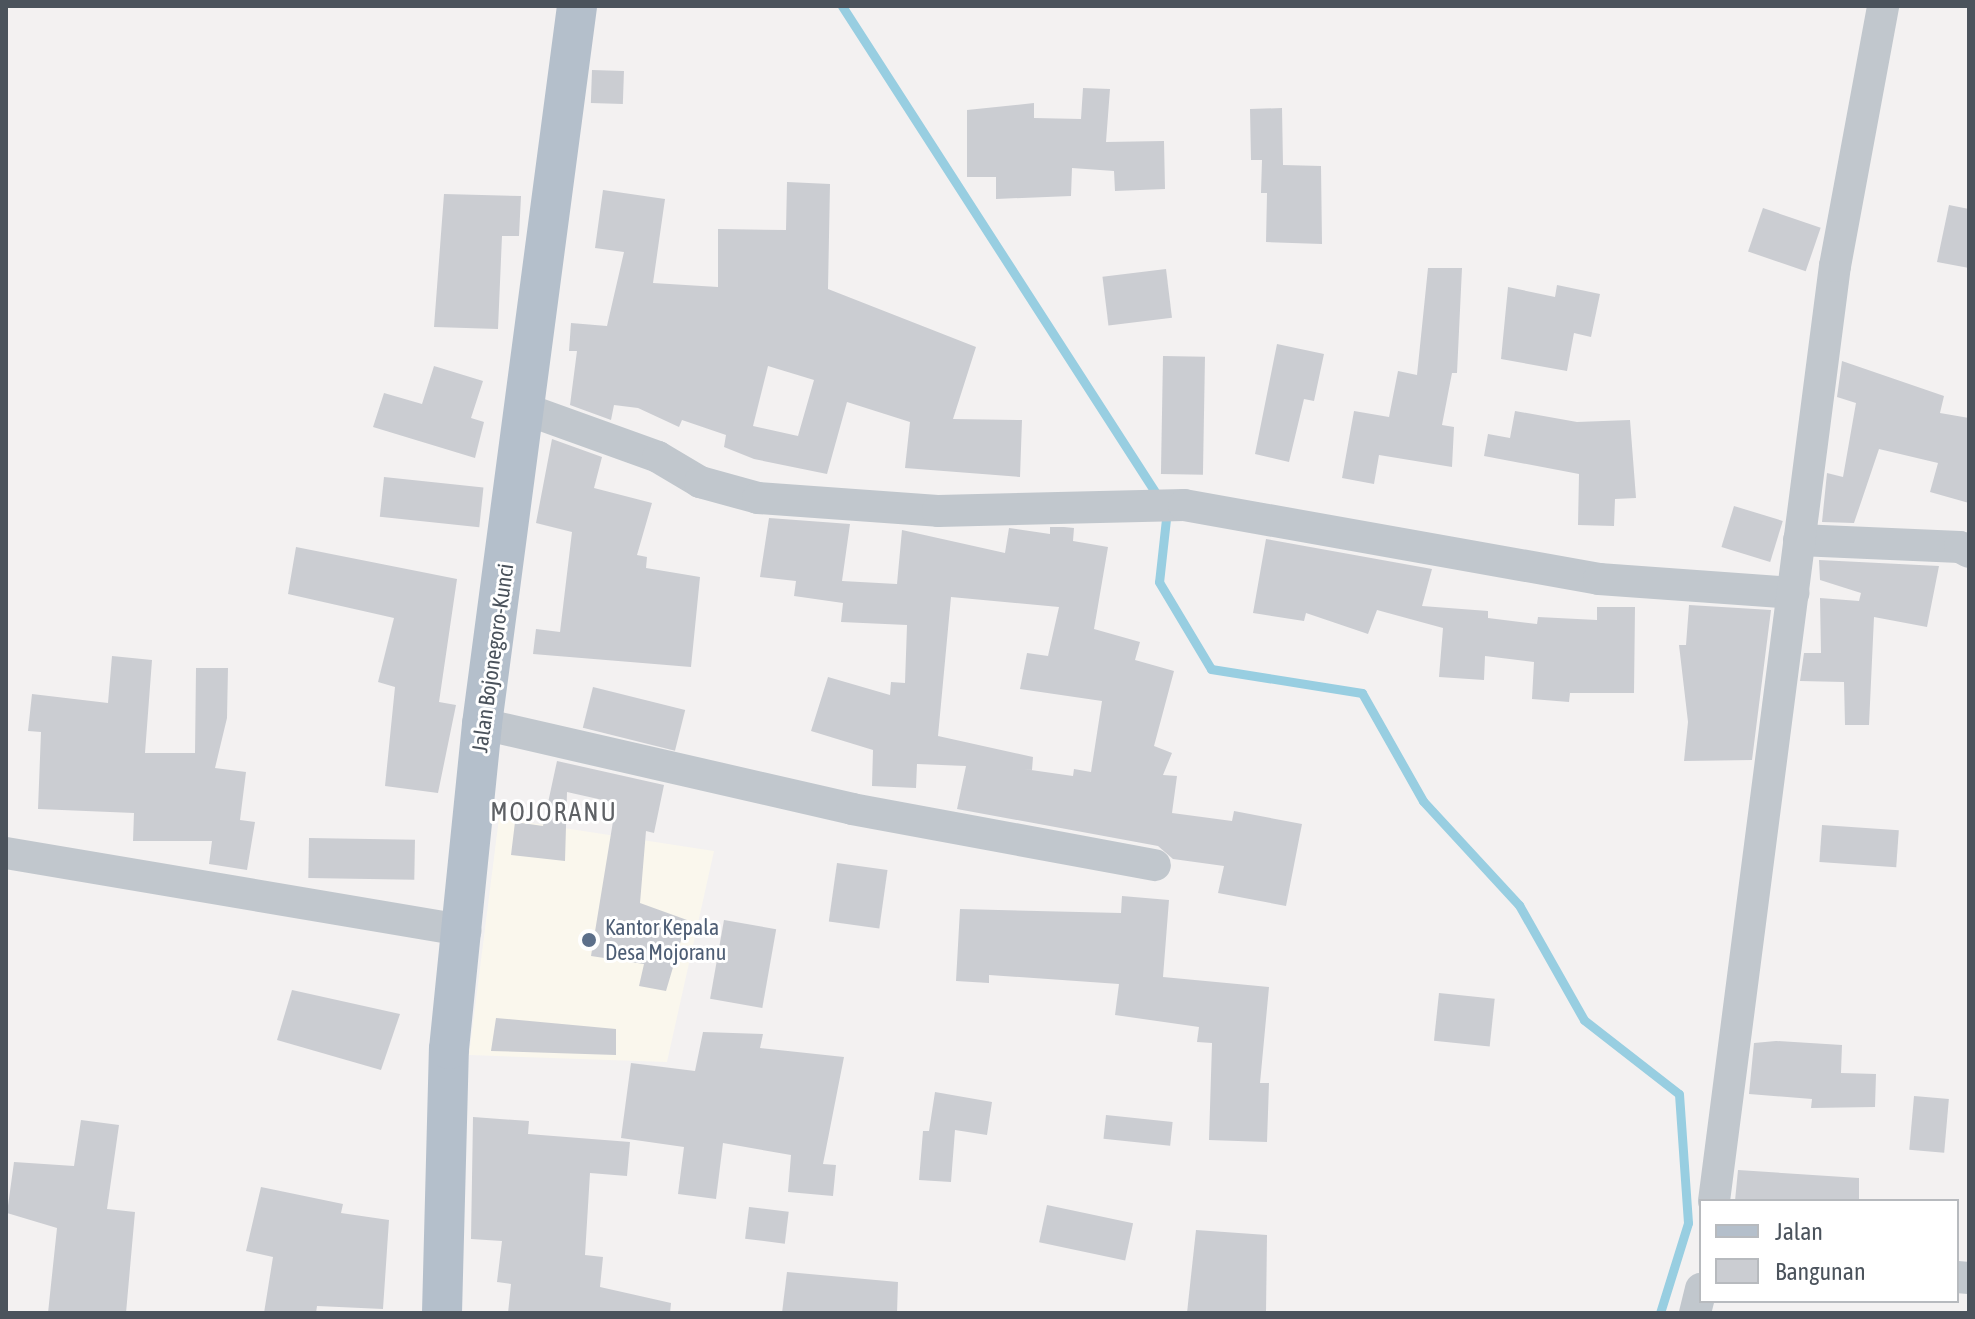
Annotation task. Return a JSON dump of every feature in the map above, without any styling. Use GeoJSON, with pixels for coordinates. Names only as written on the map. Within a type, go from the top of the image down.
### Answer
{"type":"FeatureCollection","features":[{"type":"Feature","properties":{"kind":"main road","name":"Jalan Bojonegoro-Kunci"},"geometry":{"type":"LineString","coordinates":[[442,1313],[449,1049],[465,931],[482,724],[577,6]]}},
{"type":"Feature","properties":{"kind":"street"},"geometry":{"type":"LineString","coordinates":[[1714,1199],[1835,266],[1883,6]]}},
{"type":"Feature","properties":{"kind":"street"},"geometry":{"type":"LineString","coordinates":[[525,409],[658,457],[700,482],[758,498],[938,511],[1184,505],[1599,579],[1793,593]]}},
{"type":"Feature","properties":{"kind":"street"},"geometry":{"type":"LineString","coordinates":[[1799,540],[1969,552]]}},
{"type":"Feature","properties":{"kind":"street"},"geometry":{"type":"LineString","coordinates":[[482,724],[852,809],[1155,865]]}},
{"type":"Feature","properties":{"kind":"street"},"geometry":{"type":"LineString","coordinates":[[6,853],[465,931]]}},
{"type":"Feature","properties":{"kind":"shaded area","name":"Kantor Kepala Desa Mojoranu"},"geometry":{"type":"Polygon","coordinates":[[[499,818],[714,851],[667,1062],[469,1055],[499,818]]]}},
{"type":"Feature","properties":{"kind":"building"},"geometry":{"type":"Polygon","coordinates":[[[592,70],[624,71],[623,104],[591,103],[592,70]]]}},
{"type":"Feature","properties":{"kind":"building"},"geometry":{"type":"Polygon","coordinates":[[[1083,88],[1110,89],[1106,142],[1164,141],[1165,189],[1115,191],[1114,171],[1072,168],[1071,196],[996,199],[996,177],[967,177],[967,110],[1034,103],[1034,118],[1081,119],[1083,88]]]}},
{"type":"Feature","properties":{"kind":"building"},"geometry":{"type":"Polygon","coordinates":[[[1282,108],[1283,165],[1321,166],[1322,244],[1266,242],[1267,193],[1261,193],[1262,160],[1251,160],[1250,109],[1282,108]]]}},
{"type":"Feature","properties":{"kind":"building"},"geometry":{"type":"Polygon","coordinates":[[[787,182],[830,184],[828,289],[976,347],[953,419],[1022,420],[1020,477],[905,468],[910,422],[847,402],[827,474],[754,459],[724,447],[726,435],[682,420],[679,427],[638,408],[614,405],[611,420],[570,405],[577,351],[569,351],[571,323],[607,326],[624,252],[595,248],[603,190],[665,199],[653,283],[718,287],[718,229],[786,230],[787,182]],[[768,366],[753,426],[798,436],[814,380],[768,366]]]}},
{"type":"Feature","properties":{"kind":"building"},"geometry":{"type":"Polygon","coordinates":[[[444,194],[521,196],[519,236],[502,236],[498,329],[434,327],[444,194]]]}},
{"type":"Feature","properties":{"kind":"building"},"geometry":{"type":"Polygon","coordinates":[[[1949,205],[1969,209],[1969,268],[1937,262],[1949,205]]]}},
{"type":"Feature","properties":{"kind":"building"},"geometry":{"type":"Polygon","coordinates":[[[1763,208],[1821,228],[1806,271],[1748,251],[1763,208]]]}},
{"type":"Feature","properties":{"kind":"building"},"geometry":{"type":"Polygon","coordinates":[[[1428,268],[1462,268],[1457,373],[1452,373],[1442,425],[1454,427],[1452,467],[1379,455],[1374,484],[1342,478],[1354,411],[1389,417],[1398,371],[1417,375],[1428,268]]]}},
{"type":"Feature","properties":{"kind":"building"},"geometry":{"type":"Polygon","coordinates":[[[1166,269],[1172,318],[1108,325],[1102,277],[1166,269]]]}},
{"type":"Feature","properties":{"kind":"building"},"geometry":{"type":"Polygon","coordinates":[[[1557,285],[1600,294],[1591,337],[1574,333],[1567,371],[1501,359],[1508,287],[1555,297],[1557,285]]]}},
{"type":"Feature","properties":{"kind":"building"},"geometry":{"type":"Polygon","coordinates":[[[1277,344],[1324,354],[1314,401],[1304,399],[1289,462],[1255,454],[1277,344]]]}},
{"type":"Feature","properties":{"kind":"building"},"geometry":{"type":"Polygon","coordinates":[[[1163,356],[1205,357],[1203,475],[1161,474],[1163,356]]]}},
{"type":"Feature","properties":{"kind":"building"},"geometry":{"type":"Polygon","coordinates":[[[1842,361],[1944,396],[1940,413],[1969,418],[1969,503],[1930,492],[1938,463],[1879,449],[1854,523],[1822,522],[1827,473],[1843,477],[1856,403],[1837,397],[1842,361]]]}},
{"type":"Feature","properties":{"kind":"building"},"geometry":{"type":"Polygon","coordinates":[[[434,366],[483,381],[471,418],[484,422],[475,458],[373,427],[384,393],[422,404],[434,366]]]}},
{"type":"Feature","properties":{"kind":"building"},"geometry":{"type":"Polygon","coordinates":[[[1515,411],[1577,422],[1630,420],[1636,498],[1615,499],[1614,526],[1578,525],[1579,474],[1484,456],[1488,434],[1510,438],[1515,411]]]}},
{"type":"Feature","properties":{"kind":"building"},"geometry":{"type":"Polygon","coordinates":[[[552,439],[602,457],[594,488],[652,503],[637,555],[647,557],[646,568],[700,577],[691,667],[533,654],[536,629],[560,632],[572,532],[536,523],[552,439]]]}},
{"type":"Feature","properties":{"kind":"building"},"geometry":{"type":"Polygon","coordinates":[[[384,477],[483,487],[479,527],[380,517],[384,477]]]}},
{"type":"Feature","properties":{"kind":"building"},"geometry":{"type":"Polygon","coordinates":[[[1734,506],[1783,521],[1770,562],[1721,547],[1734,506]]]}},
{"type":"Feature","properties":{"kind":"building"},"geometry":{"type":"Polygon","coordinates":[[[769,518],[850,524],[842,581],[897,584],[902,530],[1005,553],[1009,528],[1050,534],[1050,527],[1064,527],[1074,528],[1073,541],[1108,547],[1094,629],[1140,642],[1135,660],[1174,671],[1154,746],[1172,753],[1163,775],[1177,776],[1172,813],[1232,821],[1234,811],[1302,824],[1286,906],[1218,893],[1224,866],[1173,859],[1158,846],[957,809],[966,766],[917,764],[916,788],[872,786],[873,750],[811,731],[828,677],[890,695],[891,682],[905,683],[907,625],[841,622],[843,603],[794,596],[796,581],[760,577],[769,518]],[[951,597],[938,736],[1033,757],[1032,770],[1024,769],[1073,776],[1074,769],[1091,772],[1102,701],[1020,689],[1027,653],[1048,656],[1059,607],[951,597]]]}},
{"type":"Feature","properties":{"kind":"building"},"geometry":{"type":"Polygon","coordinates":[[[1266,539],[1432,569],[1422,606],[1488,611],[1488,618],[1537,624],[1538,617],[1597,620],[1597,607],[1635,607],[1634,693],[1570,693],[1569,702],[1532,699],[1534,662],[1485,656],[1484,680],[1439,677],[1443,628],[1377,610],[1368,634],[1306,613],[1304,621],[1253,613],[1266,539]]]}},
{"type":"Feature","properties":{"kind":"building"},"geometry":{"type":"Polygon","coordinates":[[[296,547],[457,579],[439,702],[456,705],[438,793],[385,786],[395,687],[378,682],[394,618],[288,594],[296,547]]]}},
{"type":"Feature","properties":{"kind":"building"},"geometry":{"type":"Polygon","coordinates":[[[1819,560],[1939,566],[1927,627],[1874,617],[1869,725],[1845,725],[1844,682],[1800,681],[1804,653],[1821,653],[1820,598],[1859,601],[1861,593],[1820,580],[1819,560]]]}},
{"type":"Feature","properties":{"kind":"building"},"geometry":{"type":"Polygon","coordinates":[[[1689,605],[1771,610],[1752,760],[1684,761],[1688,722],[1679,645],[1686,645],[1689,605]]]}},
{"type":"Feature","properties":{"kind":"building"},"geometry":{"type":"Polygon","coordinates":[[[112,656],[152,660],[145,753],[195,753],[196,668],[228,668],[227,718],[215,768],[246,772],[240,820],[255,822],[247,870],[209,864],[212,841],[133,841],[134,813],[38,809],[41,732],[28,731],[32,694],[108,703],[112,656]]]}},
{"type":"Feature","properties":{"kind":"building"},"geometry":{"type":"Polygon","coordinates":[[[593,687],[685,710],[675,751],[583,728],[593,687]]]}},
{"type":"Feature","properties":{"kind":"building"},"geometry":{"type":"Polygon","coordinates":[[[557,761],[664,785],[654,833],[646,831],[640,903],[687,920],[666,991],[639,986],[644,964],[591,956],[616,803],[567,792],[565,861],[511,855],[515,822],[543,826],[557,761]]]}},
{"type":"Feature","properties":{"kind":"building"},"geometry":{"type":"Polygon","coordinates":[[[1822,825],[1899,830],[1896,867],[1819,862],[1822,825]]]}},
{"type":"Feature","properties":{"kind":"building"},"geometry":{"type":"Polygon","coordinates":[[[309,838],[415,840],[414,880],[308,878],[309,838]]]}},
{"type":"Feature","properties":{"kind":"building"},"geometry":{"type":"Polygon","coordinates":[[[837,863],[888,870],[879,929],[829,921],[837,863]]]}},
{"type":"Feature","properties":{"kind":"building"},"geometry":{"type":"Polygon","coordinates":[[[1122,896],[1169,900],[1163,977],[1269,987],[1260,1083],[1269,1083],[1267,1142],[1209,1140],[1212,1043],[1197,1042],[1199,1027],[1115,1015],[1119,984],[989,975],[989,983],[956,981],[960,909],[1121,913],[1122,896]]]}},
{"type":"Feature","properties":{"kind":"building"},"geometry":{"type":"Polygon","coordinates":[[[724,920],[776,929],[762,1008],[710,999],[724,920]]]}},
{"type":"Feature","properties":{"kind":"building"},"geometry":{"type":"Polygon","coordinates":[[[292,990],[400,1014],[381,1070],[277,1040],[292,990]]]}},
{"type":"Feature","properties":{"kind":"building"},"geometry":{"type":"Polygon","coordinates":[[[1439,993],[1495,999],[1490,1047],[1434,1041],[1439,993]]]}},
{"type":"Feature","properties":{"kind":"building"},"geometry":{"type":"Polygon","coordinates":[[[496,1018],[616,1029],[616,1055],[491,1051],[496,1018]]]}},
{"type":"Feature","properties":{"kind":"building"},"geometry":{"type":"Polygon","coordinates":[[[703,1032],[763,1034],[760,1048],[844,1057],[823,1164],[836,1165],[833,1196],[788,1192],[791,1155],[723,1143],[716,1199],[678,1194],[684,1147],[621,1138],[631,1063],[695,1071],[703,1032]]]}},
{"type":"Feature","properties":{"kind":"building"},"geometry":{"type":"Polygon","coordinates":[[[1776,1041],[1842,1045],[1841,1073],[1876,1074],[1875,1107],[1811,1108],[1812,1099],[1749,1094],[1754,1043],[1776,1041]]]}},
{"type":"Feature","properties":{"kind":"building"},"geometry":{"type":"Polygon","coordinates":[[[935,1092],[992,1102],[987,1135],[955,1130],[951,1182],[919,1180],[923,1131],[929,1131],[935,1092]]]}},
{"type":"Feature","properties":{"kind":"building"},"geometry":{"type":"Polygon","coordinates":[[[1914,1096],[1949,1099],[1944,1153],[1909,1150],[1914,1096]]]}},
{"type":"Feature","properties":{"kind":"building"},"geometry":{"type":"Polygon","coordinates":[[[1106,1115],[1173,1122],[1170,1146],[1103,1139],[1106,1115]]]}},
{"type":"Feature","properties":{"kind":"building"},"geometry":{"type":"Polygon","coordinates":[[[473,1117],[529,1121],[528,1134],[630,1142],[627,1176],[590,1173],[585,1255],[603,1257],[600,1287],[671,1303],[670,1313],[508,1313],[511,1284],[497,1282],[502,1241],[471,1239],[473,1117]]]}},
{"type":"Feature","properties":{"kind":"building"},"geometry":{"type":"Polygon","coordinates":[[[81,1120],[119,1125],[107,1209],[135,1212],[126,1313],[48,1313],[57,1228],[7,1213],[14,1162],[74,1166],[81,1120]]]}},
{"type":"Feature","properties":{"kind":"building"},"geometry":{"type":"Polygon","coordinates":[[[1738,1170],[1859,1178],[1859,1199],[1735,1199],[1738,1170]]]}},
{"type":"Feature","properties":{"kind":"building"},"geometry":{"type":"Polygon","coordinates":[[[261,1187],[343,1204],[341,1213],[389,1220],[383,1309],[317,1306],[316,1313],[264,1313],[273,1257],[246,1251],[261,1187]]]}},
{"type":"Feature","properties":{"kind":"building"},"geometry":{"type":"Polygon","coordinates":[[[1047,1205],[1133,1223],[1125,1260],[1039,1242],[1047,1205]]]}},
{"type":"Feature","properties":{"kind":"building"},"geometry":{"type":"Polygon","coordinates":[[[749,1207],[789,1212],[785,1244],[745,1239],[749,1207]]]}},
{"type":"Feature","properties":{"kind":"building"},"geometry":{"type":"Polygon","coordinates":[[[1196,1230],[1267,1235],[1266,1313],[1187,1313],[1196,1230]]]}},
{"type":"Feature","properties":{"kind":"building"},"geometry":{"type":"Polygon","coordinates":[[[787,1272],[898,1282],[897,1313],[782,1313],[787,1272]]]}},
{"type":"Feature","properties":{"kind":"waterway"},"geometry":{"type":"LineString","coordinates":[[842,6],[1159,498]]}},
{"type":"Feature","properties":{"kind":"waterway"},"geometry":{"type":"LineString","coordinates":[[1167,510],[1159,582],[1211,669],[1362,693],[1423,801],[1519,905],[1584,1020],[1679,1094],[1688,1223],[1660,1313]]}},
{"type":"Feature","properties":{"kind":"place","name":"Kantor Kepala Desa Mojoranu"},"geometry":{"type":"Point","coordinates":[589,940]}},
{"type":"Feature","properties":{"kind":"district","name":"MOJORANU"},"geometry":{"type":"Point","coordinates":[554,813]}}]}
